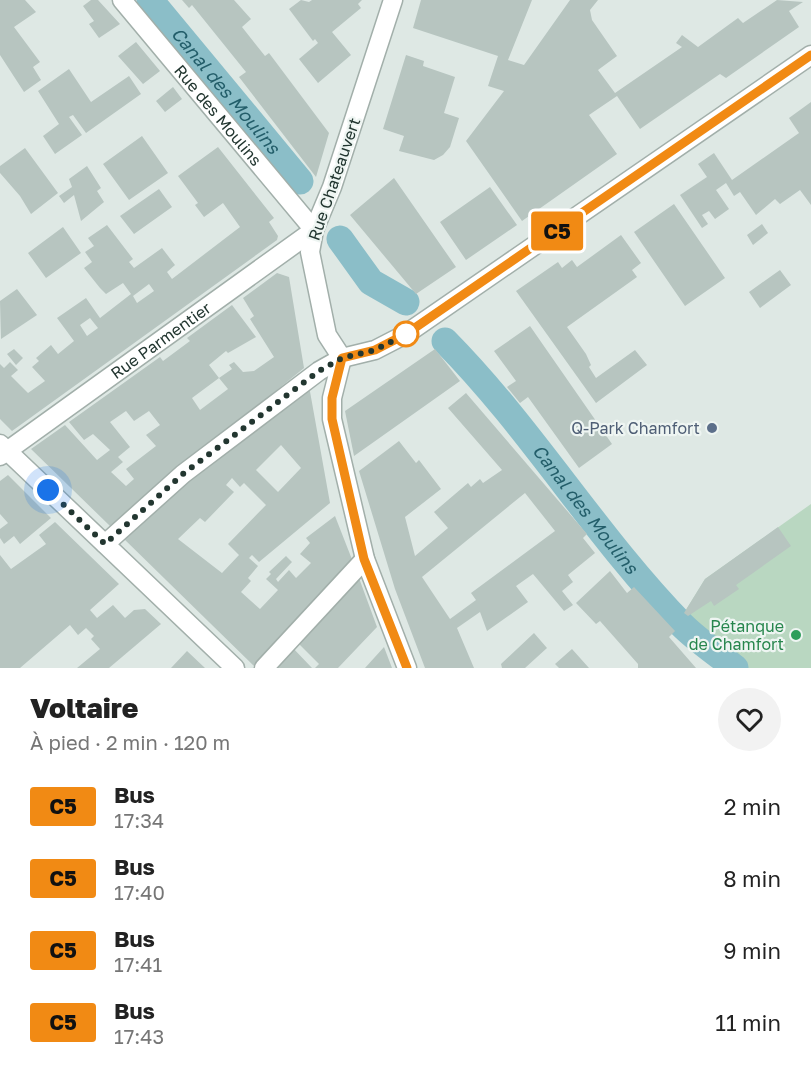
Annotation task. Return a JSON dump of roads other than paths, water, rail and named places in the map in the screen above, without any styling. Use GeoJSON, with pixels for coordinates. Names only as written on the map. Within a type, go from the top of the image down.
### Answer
{"type":"FeatureCollection","features":[{"type":"Feature","properties":{"kind":"street","name":"Rue des Moulins"},"geometry":{"type":"LineString","coordinates":[[122,0],[314,230]]}},
{"type":"Feature","properties":{"kind":"street","name":"Rue Chateauvert"},"geometry":{"type":"LineString","coordinates":[[342,358],[327,335],[310,252],[314,230],[332,187],[393,0]]}},
{"type":"Feature","properties":{"kind":"street"},"geometry":{"type":"LineString","coordinates":[[105,544],[183,474],[319,371],[342,358],[375,350],[414,328],[811,55]]}},
{"type":"Feature","properties":{"kind":"street","name":"Rue Parmentier"},"geometry":{"type":"LineString","coordinates":[[2,450],[314,230]]}},
{"type":"Feature","properties":{"kind":"street"},"geometry":{"type":"LineString","coordinates":[[342,358],[332,398],[332,419],[364,559],[407,668]]}},
{"type":"Feature","properties":{"kind":"street"},"geometry":{"type":"LineString","coordinates":[[2,450],[235,668]]}},
{"type":"Feature","properties":{"kind":"street"},"geometry":{"type":"LineString","coordinates":[[264,668],[364,559]]}},
{"type":"Feature","properties":{"kind":"waterway","name":"Canal des Moulins"},"geometry":{"type":"LineString","coordinates":[[150,0],[300,181]]}},
{"type":"Feature","properties":{"kind":"waterway","name":"Canal des Moulins"},"geometry":{"type":"LineString","coordinates":[[340,239],[371,282],[406,302]]}},
{"type":"Feature","properties":{"kind":"waterway","name":"Canal des Moulins"},"geometry":{"type":"LineString","coordinates":[[445,341],[507,410],[651,591],[688,631],[735,668]]}},
{"type":"Feature","properties":{"kind":"place","name":"Q-Park Chamfort"},"geometry":{"type":"Point","coordinates":[712,428]}},
{"type":"Feature","properties":{"kind":"place","name":"Pétanque de Chamfort"},"geometry":{"type":"Point","coordinates":[796,635]}}]}
